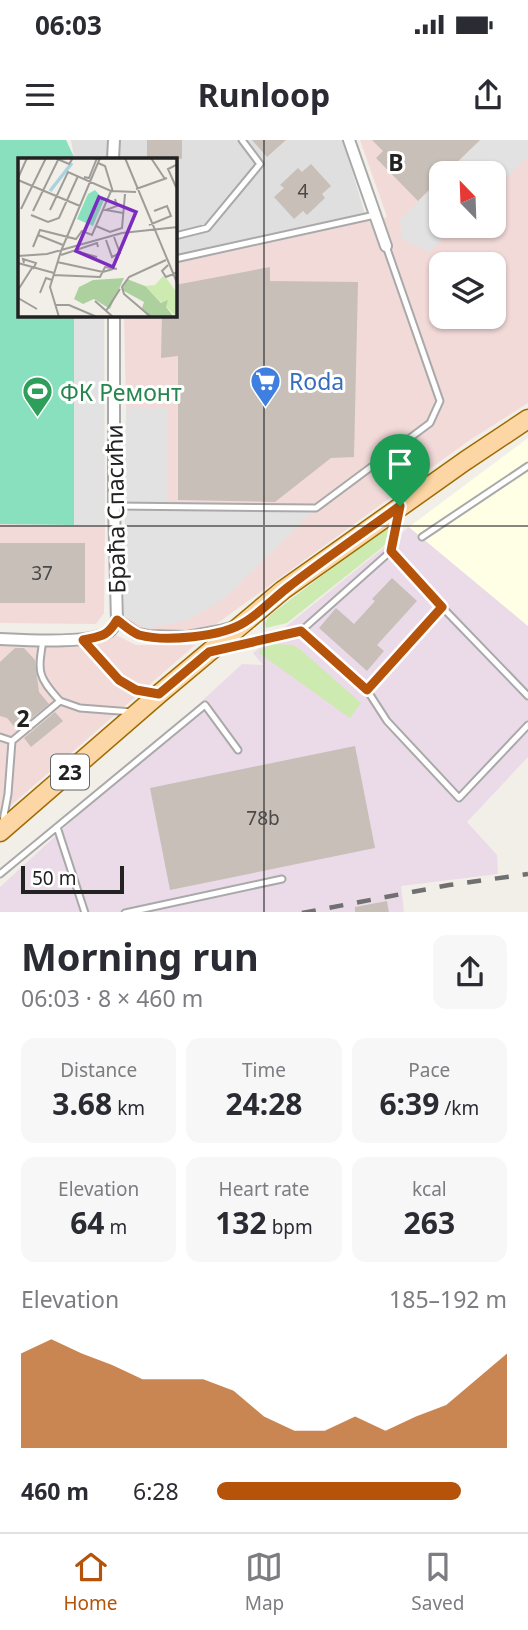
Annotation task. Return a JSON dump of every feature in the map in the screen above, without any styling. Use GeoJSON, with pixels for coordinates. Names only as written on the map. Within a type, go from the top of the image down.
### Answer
{"type":"FeatureCollection","features":[{"type":"Feature","properties":{"kind":"main road","name":"23"},"geometry":{"type":"LineString","coordinates":[[1,832],[159,694],[307,572],[528,419]]}},
{"type":"Feature","properties":{"kind":"street"},"geometry":{"type":"LineString","coordinates":[[113,158],[114,140]]}},
{"type":"Feature","properties":{"kind":"street"},"geometry":{"type":"LineString","coordinates":[[349,140],[386,246]]}},
{"type":"Feature","properties":{"kind":"street","name":"Браћа Спасићи"},"geometry":{"type":"LineString","coordinates":[[0,639],[83,640],[111,631],[117,620],[114,317]]}},
{"type":"Feature","properties":{"kind":"street"},"geometry":{"type":"LineString","coordinates":[[117,620],[136,634],[171,638],[207,634],[244,623]]}},
{"type":"Feature","properties":{"kind":"lane"},"geometry":{"type":"LineString","coordinates":[[177,236],[207,228],[260,164],[242,140]]}},
{"type":"Feature","properties":{"kind":"lane"},"geometry":{"type":"LineString","coordinates":[[177,260],[375,215]]}},
{"type":"Feature","properties":{"kind":"lane"},"geometry":{"type":"LineString","coordinates":[[114,506],[316,508],[430,424],[440,401],[386,246]]}},
{"type":"Feature","properties":{"kind":"lane"},"geometry":{"type":"LineString","coordinates":[[114,396],[145,397]]}},
{"type":"Feature","properties":{"kind":"lane"},"geometry":{"type":"LineString","coordinates":[[422,537],[528,466]]}},
{"type":"Feature","properties":{"kind":"lane"},"geometry":{"type":"LineString","coordinates":[[209,652],[301,631],[391,551],[400,506]]}},
{"type":"Feature","properties":{"kind":"lane"},"geometry":{"type":"LineString","coordinates":[[391,551],[528,696]]}},
{"type":"Feature","properties":{"kind":"lane"},"geometry":{"type":"LineString","coordinates":[[367,690],[442,607]]}},
{"type":"Feature","properties":{"kind":"lane"},"geometry":{"type":"LineString","coordinates":[[301,631],[367,690],[387,721],[459,798],[528,725]]}},
{"type":"Feature","properties":{"kind":"lane"},"geometry":{"type":"LineString","coordinates":[[43,640],[41,677],[60,701],[80,708],[139,712]]}},
{"type":"Feature","properties":{"kind":"lane"},"geometry":{"type":"LineString","coordinates":[[83,640],[119,680],[136,690],[159,694]]}},
{"type":"Feature","properties":{"kind":"lane"},"geometry":{"type":"LineString","coordinates":[[1,832],[8,794],[12,741],[60,701]]}},
{"type":"Feature","properties":{"kind":"lane"},"geometry":{"type":"LineString","coordinates":[[0,874],[205,705],[238,750]]}},
{"type":"Feature","properties":{"kind":"lane"},"geometry":{"type":"LineString","coordinates":[[0,737],[12,741]]}},
{"type":"Feature","properties":{"kind":"lane"},"geometry":{"type":"LineString","coordinates":[[58,827],[85,912]]}},
{"type":"Feature","properties":{"kind":"lane"},"geometry":{"type":"LineString","coordinates":[[125,912],[282,879]]}},
{"type":"Feature","properties":{"kind":"shaded area"},"geometry":{"type":"Polygon","coordinates":[[[71,140],[343,140],[367,221],[177,262],[177,158],[74,157],[71,140]]]}},
{"type":"Feature","properties":{"kind":"shaded area"},"geometry":{"type":"Polygon","coordinates":[[[360,140],[528,140],[528,403],[467,442],[215,625],[184,630],[148,631],[134,626],[124,615],[124,317],[177,317],[177,262],[387,217],[360,140]]]}},
{"type":"Feature","properties":{"kind":"shaded area"},"geometry":{"type":"Polygon","coordinates":[[[480,140],[528,140],[528,156],[506,177],[506,161],[458,161],[480,140]]]}},
{"type":"Feature","properties":{"kind":"shaded area"},"geometry":{"type":"Polygon","coordinates":[[[429,190],[429,238],[444,238],[429,252],[402,239],[400,220],[429,190]]]}},
{"type":"Feature","properties":{"kind":"shaded area"},"geometry":{"type":"Polygon","coordinates":[[[74,317],[104,317],[105,526],[74,525],[74,317]]]}},
{"type":"Feature","properties":{"kind":"shaded area"},"geometry":{"type":"Polygon","coordinates":[[[126,407],[168,407],[168,507],[316,508],[223,600],[185,621],[146,628],[124,615],[126,407]]]}},
{"type":"Feature","properties":{"kind":"shaded area"},"geometry":{"type":"Polygon","coordinates":[[[528,438],[528,626],[409,527],[528,438]]]}},
{"type":"Feature","properties":{"kind":"shaded area"},"geometry":{"type":"Polygon","coordinates":[[[0,524],[105,526],[104,613],[96,624],[0,623],[0,524]]]}},
{"type":"Feature","properties":{"kind":"shaded area"},"geometry":{"type":"Polygon","coordinates":[[[409,527],[528,626],[528,757],[467,822],[497,855],[498,874],[401,886],[404,912],[0,912],[0,887],[242,664],[263,665],[253,653],[409,527]]]}},
{"type":"Feature","properties":{"kind":"shaded area"},"geometry":{"type":"Polygon","coordinates":[[[116,635],[136,645],[195,645],[0,815],[0,646],[97,643],[116,635]]]}},
{"type":"Feature","properties":{"kind":"green space","name":"ФК Ремонт"},"geometry":{"type":"Polygon","coordinates":[[[0,140],[66,140],[74,158],[18,158],[18,317],[74,317],[74,525],[0,524],[0,140]]]}},
{"type":"Feature","properties":{"kind":"green space"},"geometry":{"type":"Polygon","coordinates":[[[386,528],[390,532],[384,546],[287,623],[266,628],[265,623],[269,616],[386,528]]]}},
{"type":"Feature","properties":{"kind":"green space"},"geometry":{"type":"Polygon","coordinates":[[[272,644],[293,645],[301,650],[361,703],[350,718],[259,653],[272,644]]]}},
{"type":"Feature","properties":{"kind":"building"},"geometry":{"type":"Polygon","coordinates":[[[147,140],[182,140],[182,159],[147,158],[147,140]]]}},
{"type":"Feature","properties":{"kind":"building"},"geometry":{"type":"Polygon","coordinates":[[[252,140],[286,140],[267,157],[252,140]]]}},
{"type":"Feature","properties":{"kind":"building"},"geometry":{"type":"Polygon","coordinates":[[[372,140],[480,140],[458,161],[429,161],[429,190],[418,201],[376,158],[383,151],[372,140]]]}},
{"type":"Feature","properties":{"kind":"building"},"geometry":{"type":"Polygon","coordinates":[[[311,164],[331,186],[322,194],[325,198],[307,215],[303,211],[294,219],[274,197],[284,188],[280,185],[298,168],[302,172],[311,164]]]}},
{"type":"Feature","properties":{"kind":"building","name":"Roda"},"geometry":{"type":"Polygon","coordinates":[[[270,267],[270,281],[358,282],[354,457],[331,458],[275,502],[178,500],[178,356],[161,358],[162,317],[177,317],[177,285],[270,267]]]}},
{"type":"Feature","properties":{"kind":"building"},"geometry":{"type":"Polygon","coordinates":[[[0,543],[85,543],[85,603],[0,603],[0,543]]]}},
{"type":"Feature","properties":{"kind":"building"},"geometry":{"type":"Polygon","coordinates":[[[392,578],[417,601],[377,645],[384,651],[367,671],[319,628],[336,608],[354,624],[392,578]]]}},
{"type":"Feature","properties":{"kind":"building"},"geometry":{"type":"Polygon","coordinates":[[[15,648],[24,648],[35,660],[39,692],[49,704],[17,730],[7,718],[0,716],[0,662],[15,648]]]}},
{"type":"Feature","properties":{"kind":"building"},"geometry":{"type":"Polygon","coordinates":[[[55,712],[63,721],[31,747],[24,738],[55,712]]]}},
{"type":"Feature","properties":{"kind":"building"},"geometry":{"type":"Polygon","coordinates":[[[355,746],[375,848],[170,890],[150,788],[355,746]]]}},
{"type":"Feature","properties":{"kind":"building"},"geometry":{"type":"Polygon","coordinates":[[[387,901],[389,912],[355,912],[355,907],[387,901]]]}},
{"type":"Feature","properties":{"kind":"railway"},"geometry":{"type":"LineString","coordinates":[[307,912],[449,885],[528,874]]}},
{"type":"Feature","properties":{"kind":"place","name":"Roda"},"geometry":{"type":"Point","coordinates":[266,408]}},
{"type":"Feature","properties":{"kind":"place","name":"ФК Ремонт"},"geometry":{"type":"Point","coordinates":[37,419]}},
{"type":"Feature","properties":{"kind":"route"},"geometry":{"type":"LineString","coordinates":[[400,506],[391,551],[442,607],[367,690],[301,631],[209,652],[159,694],[136,690],[119,680],[83,640],[111,631],[117,620],[136,634],[171,638],[207,634],[244,623],[307,572],[400,506]]}}]}
